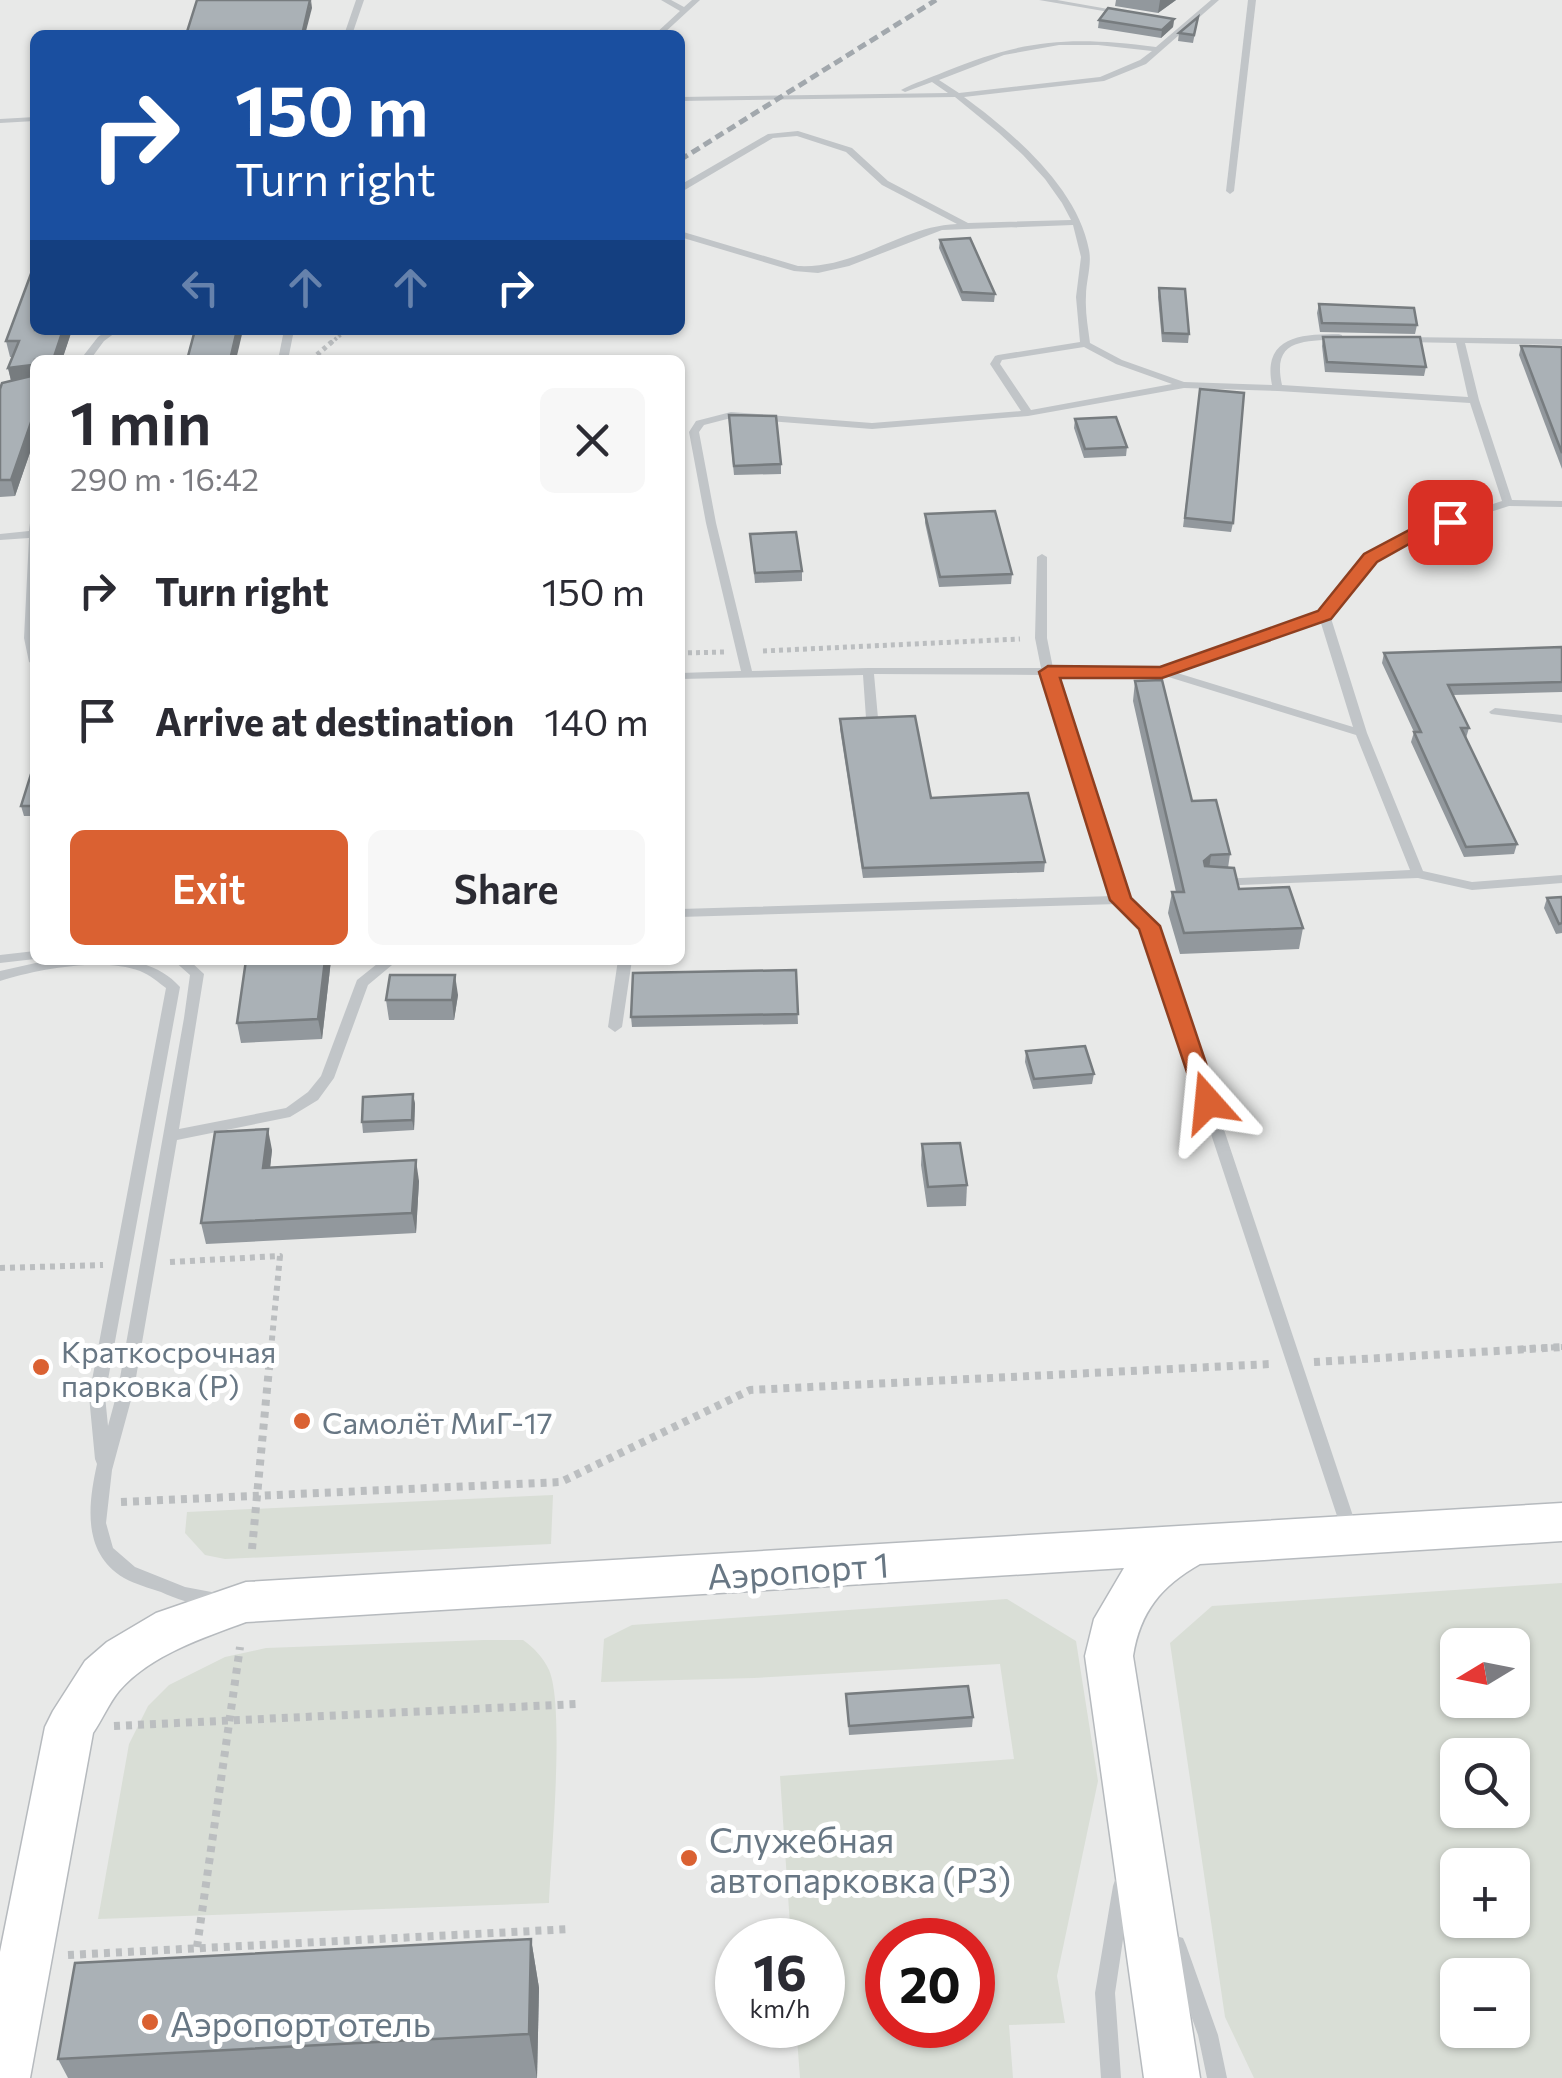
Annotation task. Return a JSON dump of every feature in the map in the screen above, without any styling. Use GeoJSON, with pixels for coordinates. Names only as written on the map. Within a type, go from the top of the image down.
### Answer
{"type":"FeatureCollection","features":[{"type":"Feature","properties":{"kind":"main road","name":"Аэропорт 1"},"geometry":{"type":"LineString","coordinates":[[70,1728],[102,1676],[173,1628],[1196,1542],[1562,1522]]}},
{"type":"Feature","properties":{"kind":"main road"},"geometry":{"type":"LineString","coordinates":[[1172,2078],[1109,1656],[1110,1638],[1132,1588],[1161,1562],[1196,1542]]}},
{"type":"Feature","properties":{"kind":"main road"},"geometry":{"type":"LineString","coordinates":[[2,2078],[70,1728]]}},
{"type":"Feature","properties":{"kind":"lane"},"geometry":{"type":"LineString","coordinates":[[350,30],[360,0]]}},
{"type":"Feature","properties":{"kind":"lane"},"geometry":{"type":"LineString","coordinates":[[664,0],[685,10]]}},
{"type":"Feature","properties":{"kind":"lane"},"geometry":{"type":"LineString","coordinates":[[663,30],[696,0]]}},
{"type":"Feature","properties":{"kind":"lane"},"geometry":{"type":"LineString","coordinates":[[1043,0],[1137,15]]}},
{"type":"Feature","properties":{"kind":"lane"},"geometry":{"type":"LineString","coordinates":[[685,99],[958,94],[1101,79],[1143,62],[1216,0]]}},
{"type":"Feature","properties":{"kind":"lane"},"geometry":{"type":"LineString","coordinates":[[1230,191],[1252,0]]}},
{"type":"Feature","properties":{"kind":"lane"},"geometry":{"type":"LineString","coordinates":[[1110,22],[1120,12]]}},
{"type":"Feature","properties":{"kind":"lane"},"geometry":{"type":"LineString","coordinates":[[1170,20],[1186,22]]}},
{"type":"Feature","properties":{"kind":"lane"},"geometry":{"type":"LineString","coordinates":[[894,94],[998,54],[1046,44],[1094,41],[1157,49]]}},
{"type":"Feature","properties":{"kind":"lane"},"geometry":{"type":"LineString","coordinates":[[934,80],[958,94],[1058,188],[1086,253],[1080,296],[1085,344]]}},
{"type":"Feature","properties":{"kind":"lane"},"geometry":{"type":"LineString","coordinates":[[0,121],[30,119]]}},
{"type":"Feature","properties":{"kind":"lane"},"geometry":{"type":"LineString","coordinates":[[685,185],[772,136],[798,134],[849,150],[885,183],[967,226]]}},
{"type":"Feature","properties":{"kind":"lane"},"geometry":{"type":"LineString","coordinates":[[685,236],[796,269],[818,270],[846,264],[925,230],[1075,222]]}},
{"type":"Feature","properties":{"kind":"lane"},"geometry":{"type":"LineString","coordinates":[[89,355],[107,335]]}},
{"type":"Feature","properties":{"kind":"lane"},"geometry":{"type":"LineString","coordinates":[[1278,388],[1272,369],[1286,345],[1302,339],[1343,337]]}},
{"type":"Feature","properties":{"kind":"lane"},"geometry":{"type":"LineString","coordinates":[[1401,338],[1562,342]]}},
{"type":"Feature","properties":{"kind":"lane"},"geometry":{"type":"LineString","coordinates":[[1460,340],[1474,400],[1508,503]]}},
{"type":"Feature","properties":{"kind":"lane"},"geometry":{"type":"LineString","coordinates":[[1028,413],[996,364],[998,358],[1085,344],[1120,362],[1184,385]]}},
{"type":"Feature","properties":{"kind":"lane"},"geometry":{"type":"LineString","coordinates":[[747,674],[695,444],[694,432],[700,424],[732,415],[838,426],[905,425],[1028,413],[1184,385],[1474,400]]}},
{"type":"Feature","properties":{"kind":"lane"},"geometry":{"type":"LineString","coordinates":[[1162,672],[1324,615],[1370,558],[1421,531],[1508,503],[1562,504]]}},
{"type":"Feature","properties":{"kind":"lane"},"geometry":{"type":"LineString","coordinates":[[0,537],[30,531]]}},
{"type":"Feature","properties":{"kind":"lane"},"geometry":{"type":"LineString","coordinates":[[1042,557],[1041,638],[1048,672],[1121,900],[1149,926],[1350,1532]]}},
{"type":"Feature","properties":{"kind":"lane"},"geometry":{"type":"LineString","coordinates":[[1324,615],[1360,732],[1418,874]]}},
{"type":"Feature","properties":{"kind":"lane"},"geometry":{"type":"LineString","coordinates":[[868,672],[872,718]]}},
{"type":"Feature","properties":{"kind":"lane"},"geometry":{"type":"LineString","coordinates":[[685,676],[1162,672],[1360,732]]}},
{"type":"Feature","properties":{"kind":"lane"},"geometry":{"type":"LineString","coordinates":[[1495,712],[1562,719]]}},
{"type":"Feature","properties":{"kind":"lane"},"geometry":{"type":"LineString","coordinates":[[1210,884],[1418,874],[1472,886],[1562,880]]}},
{"type":"Feature","properties":{"kind":"lane"},"geometry":{"type":"LineString","coordinates":[[685,913],[1121,900]]}},
{"type":"Feature","properties":{"kind":"lane"},"geometry":{"type":"LineString","coordinates":[[0,959],[30,956]]}},
{"type":"Feature","properties":{"kind":"lane"},"geometry":{"type":"LineString","coordinates":[[0,976],[67,965]]}},
{"type":"Feature","properties":{"kind":"lane"},"geometry":{"type":"LineString","coordinates":[[131,965],[154,971],[173,987]]}},
{"type":"Feature","properties":{"kind":"lane"},"geometry":{"type":"LineString","coordinates":[[104,1470],[97,1396],[173,987],[189,965]]}},
{"type":"Feature","properties":{"kind":"lane"},"geometry":{"type":"LineString","coordinates":[[190,965],[170,1136],[126,1389],[104,1470],[98,1523],[106,1552],[129,1572],[243,1624]]}},
{"type":"Feature","properties":{"kind":"lane"},"geometry":{"type":"LineString","coordinates":[[170,1136],[290,1112],[313,1096],[327,1078],[362,983],[385,965]]}},
{"type":"Feature","properties":{"kind":"lane"},"geometry":{"type":"LineString","coordinates":[[616,1027],[623,965]]}},
{"type":"Feature","properties":{"kind":"lane"},"geometry":{"type":"LineString","coordinates":[[1111,2078],[1105,1993],[1132,1821]]}},
{"type":"Feature","properties":{"kind":"lane"},"geometry":{"type":"LineString","coordinates":[[1132,1821],[1208,2035],[1218,2078]]}},
{"type":"Feature","properties":{"kind":"path"},"geometry":{"type":"LineString","coordinates":[[317,355],[340,335]]}},
{"type":"Feature","properties":{"kind":"path"},"geometry":{"type":"LineString","coordinates":[[685,653],[1041,638]]}},
{"type":"Feature","properties":{"kind":"path"},"geometry":{"type":"LineString","coordinates":[[252,1548],[280,1256]]}},
{"type":"Feature","properties":{"kind":"path"},"geometry":{"type":"LineString","coordinates":[[100,1503],[561,1482],[750,1390],[1562,1346]]}},
{"type":"Feature","properties":{"kind":"path"},"geometry":{"type":"LineString","coordinates":[[196,1947],[243,1624]]}},
{"type":"Feature","properties":{"kind":"path"},"geometry":{"type":"LineString","coordinates":[[70,1728],[577,1704]]}},
{"type":"Feature","properties":{"kind":"path"},"geometry":{"type":"LineString","coordinates":[[27,1958],[570,1928]]}},
{"type":"Feature","properties":{"kind":"shaded area"},"geometry":{"type":"Polygon","coordinates":[[[0,0],[1562,0],[1562,2078],[0,2078],[0,0]]]}},
{"type":"Feature","properties":{"kind":"shaded area"},"geometry":{"type":"Polygon","coordinates":[[[553,1495],[551,1544],[225,1559],[205,1555],[185,1533],[187,1512],[553,1495]]]}},
{"type":"Feature","properties":{"kind":"shaded area"},"geometry":{"type":"Polygon","coordinates":[[[1562,1583],[1562,2078],[1254,2078],[1225,2017],[1170,1643],[1212,1606],[1562,1583]]]}},
{"type":"Feature","properties":{"kind":"shaded area"},"geometry":{"type":"Polygon","coordinates":[[[1007,1599],[1076,1641],[1098,1781],[1057,1976],[1065,2023],[1009,2025],[1013,2078],[800,2078],[798,2048],[845,2048],[845,1918],[790,1918],[780,1776],[1014,1759],[1000,1664],[601,1682],[604,1639],[632,1625],[1007,1599]]]}},
{"type":"Feature","properties":{"kind":"shaded area"},"geometry":{"type":"Polygon","coordinates":[[[523,1640],[544,1661],[554,1688],[557,1747],[549,1903],[98,1919],[129,1744],[148,1706],[169,1685],[225,1657],[266,1648],[523,1640]]]}},
{"type":"Feature","properties":{"kind":"building"},"geometry":{"type":"Polygon","coordinates":[[[197,0],[310,0],[303,30],[188,30],[197,0]]]}},
{"type":"Feature","properties":{"kind":"building"},"geometry":{"type":"Polygon","coordinates":[[[1108,8],[1174,19],[1162,30],[1099,20],[1108,8]]]}},
{"type":"Feature","properties":{"kind":"building"},"geometry":{"type":"Polygon","coordinates":[[[1198,17],[1194,35],[1179,33],[1198,17]]]}},
{"type":"Feature","properties":{"kind":"building"},"geometry":{"type":"Polygon","coordinates":[[[970,238],[995,294],[962,292],[940,240],[970,238]]]}},
{"type":"Feature","properties":{"kind":"building"},"geometry":{"type":"Polygon","coordinates":[[[30,276],[30,335],[61,335],[55,355],[30,355],[30,365],[8,368],[19,341],[6,341],[30,276]]]}},
{"type":"Feature","properties":{"kind":"building"},"geometry":{"type":"Polygon","coordinates":[[[1159,288],[1185,289],[1189,334],[1163,333],[1159,288]]]}},
{"type":"Feature","properties":{"kind":"building"},"geometry":{"type":"Polygon","coordinates":[[[1319,304],[1414,308],[1417,325],[1322,323],[1319,304]]]}},
{"type":"Feature","properties":{"kind":"building"},"geometry":{"type":"Polygon","coordinates":[[[194,335],[236,335],[231,355],[188,355],[194,335]]]}},
{"type":"Feature","properties":{"kind":"building"},"geometry":{"type":"Polygon","coordinates":[[[1323,337],[1420,337],[1426,367],[1327,362],[1323,337]]]}},
{"type":"Feature","properties":{"kind":"building"},"geometry":{"type":"Polygon","coordinates":[[[1521,346],[1562,347],[1562,453],[1521,346]]]}},
{"type":"Feature","properties":{"kind":"building"},"geometry":{"type":"Polygon","coordinates":[[[30,376],[30,425],[11,480],[0,480],[2,383],[30,376]]]}},
{"type":"Feature","properties":{"kind":"building"},"geometry":{"type":"Polygon","coordinates":[[[1200,389],[1244,393],[1233,523],[1185,518],[1200,389]]]}},
{"type":"Feature","properties":{"kind":"building"},"geometry":{"type":"Polygon","coordinates":[[[729,415],[776,416],[781,464],[734,466],[729,415]]]}},
{"type":"Feature","properties":{"kind":"building"},"geometry":{"type":"Polygon","coordinates":[[[1116,417],[1127,447],[1085,449],[1075,419],[1116,417]]]}},
{"type":"Feature","properties":{"kind":"building"},"geometry":{"type":"Polygon","coordinates":[[[995,511],[1012,574],[940,577],[925,514],[995,511]]]}},
{"type":"Feature","properties":{"kind":"building"},"geometry":{"type":"Polygon","coordinates":[[[796,532],[802,571],[755,573],[750,534],[796,532]]]}},
{"type":"Feature","properties":{"kind":"building"},"geometry":{"type":"Polygon","coordinates":[[[1562,647],[1562,682],[1448,685],[1469,728],[1461,728],[1517,844],[1466,847],[1414,732],[1421,732],[1384,653],[1562,647]]]}},
{"type":"Feature","properties":{"kind":"building"},"geometry":{"type":"Polygon","coordinates":[[[1162,680],[1192,801],[1216,800],[1230,854],[1211,855],[1204,861],[1205,866],[1234,868],[1239,889],[1289,887],[1303,928],[1184,933],[1172,892],[1184,892],[1135,681],[1162,680]]]}},
{"type":"Feature","properties":{"kind":"building"},"geometry":{"type":"Polygon","coordinates":[[[915,716],[931,798],[1028,793],[1045,862],[863,868],[840,719],[915,716]]]}},
{"type":"Feature","properties":{"kind":"building"},"geometry":{"type":"Polygon","coordinates":[[[30,777],[30,806],[21,806],[30,777]]]}},
{"type":"Feature","properties":{"kind":"building"},"geometry":{"type":"Polygon","coordinates":[[[1562,897],[1562,923],[1559,924],[1547,898],[1562,897]]]}},
{"type":"Feature","properties":{"kind":"building"},"geometry":{"type":"Polygon","coordinates":[[[245,965],[324,965],[318,1019],[237,1023],[245,965]]]}},
{"type":"Feature","properties":{"kind":"building"},"geometry":{"type":"Polygon","coordinates":[[[796,970],[798,1014],[631,1017],[633,973],[796,970]]]}},
{"type":"Feature","properties":{"kind":"building"},"geometry":{"type":"Polygon","coordinates":[[[390,975],[455,975],[452,1000],[386,1000],[390,975]]]}},
{"type":"Feature","properties":{"kind":"building"},"geometry":{"type":"Polygon","coordinates":[[[1085,1046],[1094,1074],[1034,1079],[1026,1051],[1085,1046]]]}},
{"type":"Feature","properties":{"kind":"building"},"geometry":{"type":"Polygon","coordinates":[[[413,1094],[412,1120],[362,1122],[363,1097],[413,1094]]]}},
{"type":"Feature","properties":{"kind":"building"},"geometry":{"type":"Polygon","coordinates":[[[268,1129],[263,1168],[416,1160],[412,1213],[201,1223],[215,1132],[268,1129]]]}},
{"type":"Feature","properties":{"kind":"building"},"geometry":{"type":"Polygon","coordinates":[[[960,1143],[967,1185],[928,1187],[922,1144],[960,1143]]]}},
{"type":"Feature","properties":{"kind":"building"},"geometry":{"type":"Polygon","coordinates":[[[968,1686],[973,1717],[849,1726],[846,1694],[968,1686]]]}},
{"type":"Feature","properties":{"kind":"building"},"geometry":{"type":"Polygon","coordinates":[[[531,1939],[529,2034],[58,2059],[75,1963],[531,1939]]]}},
{"type":"Feature","properties":{"kind":"railway"},"geometry":{"type":"LineString","coordinates":[[685,157],[936,0]]}},
{"type":"Feature","properties":{"kind":"place","name":"Краткосрочная парковка (P)"},"geometry":{"type":"Point","coordinates":[41,1367]}},
{"type":"Feature","properties":{"kind":"place","name":"Самолёт МиГ-17"},"geometry":{"type":"Point","coordinates":[302,1421]}},
{"type":"Feature","properties":{"kind":"place","name":"Служебная автопарковка (P3)"},"geometry":{"type":"Point","coordinates":[689,1858]}},
{"type":"Feature","properties":{"kind":"place","name":"Аэропорт отель"},"geometry":{"type":"Point","coordinates":[150,2022]}},
{"type":"Feature","properties":{"kind":"route"},"geometry":{"type":"LineString","coordinates":[[1208,1102],[1149,926],[1121,900],[1048,672],[1162,672],[1324,615],[1370,558],[1421,531],[1450,522]]}}]}
